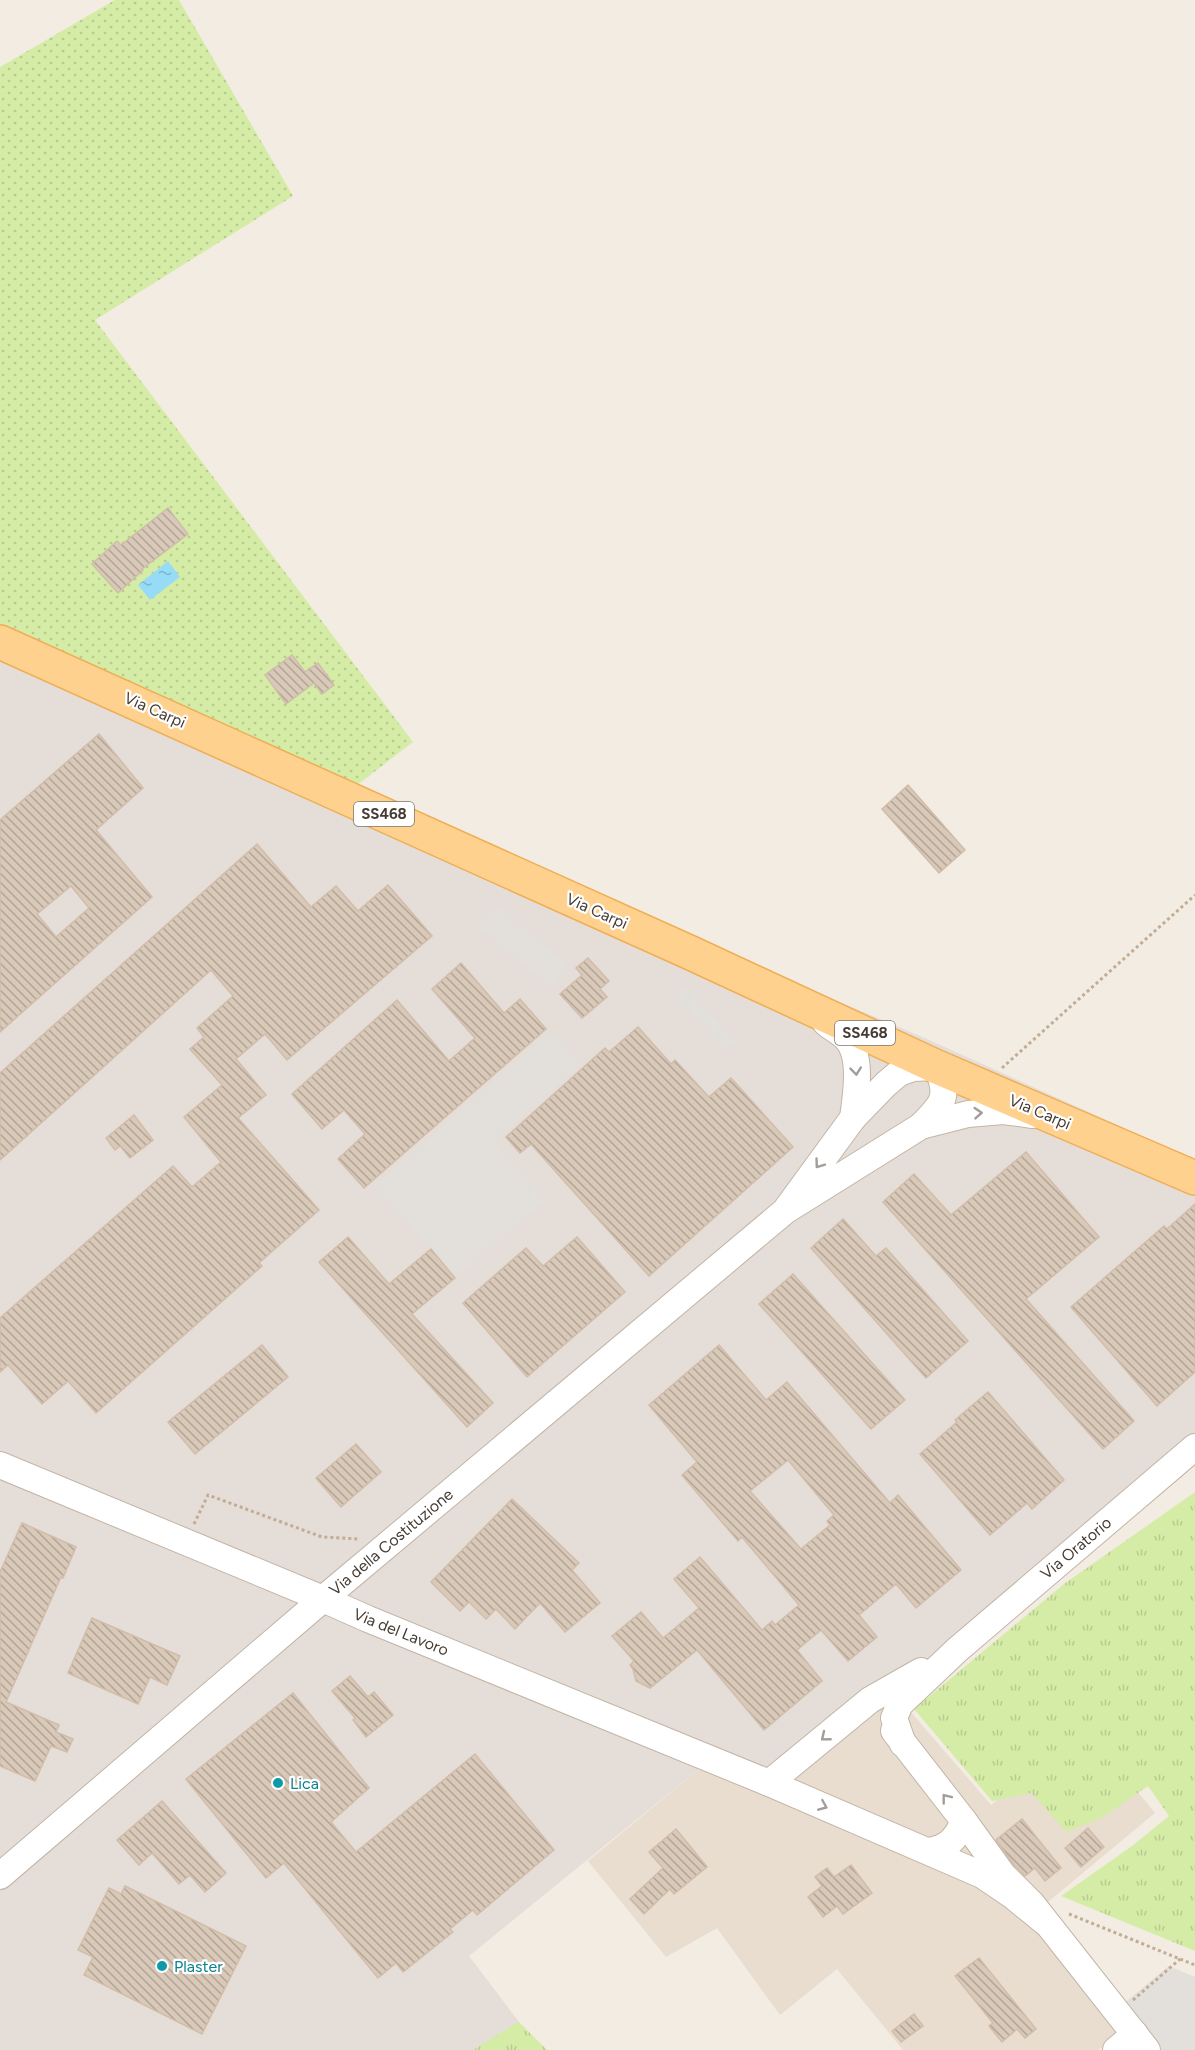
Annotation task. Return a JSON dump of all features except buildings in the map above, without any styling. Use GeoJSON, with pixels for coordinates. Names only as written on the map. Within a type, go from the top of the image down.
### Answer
{"type":"FeatureCollection","features":[{"type":"Feature","properties":{"kind":"main road","name":"Via Carpi"},"geometry":{"type":"LineString","coordinates":[[0,642],[794,1000],[981,1087],[1195,1178]]}},
{"type":"Feature","properties":{"kind":"street","name":"Via della Costituzione"},"geometry":{"type":"LineString","coordinates":[[794,1000],[847,1039],[852,1048],[858,1079],[853,1118]]}},
{"type":"Feature","properties":{"kind":"street","name":"Via della Costituzione"},"geometry":{"type":"LineString","coordinates":[[0,1876],[323,1599],[784,1211],[921,1126],[936,1112],[944,1097],[944,1084],[937,1067],[913,1068],[899,1074],[886,1084],[853,1118],[784,1211]]}},
{"type":"Feature","properties":{"kind":"street","name":"Via della Costituzione"},"geometry":{"type":"LineString","coordinates":[[921,1126],[980,1113],[1003,1112],[1051,1118]]}},
{"type":"Feature","properties":{"kind":"street","name":"Via Oratorio"},"geometry":{"type":"LineString","coordinates":[[903,1744],[894,1718],[900,1704],[957,1650],[1195,1447]]}},
{"type":"Feature","properties":{"kind":"street","name":"Via del Lavoro"},"geometry":{"type":"LineString","coordinates":[[0,1465],[368,1619],[770,1783]]}},
{"type":"Feature","properties":{"kind":"street","name":"Via Oratorio"},"geometry":{"type":"LineString","coordinates":[[957,1650],[870,1700],[770,1783],[982,1875],[1053,1917]]}},
{"type":"Feature","properties":{"kind":"street","name":"Via Oratorio"},"geometry":{"type":"LineString","coordinates":[[870,1700],[1003,1875],[1032,1904],[1053,1917],[1118,2013],[1132,2045]]}},
{"type":"Feature","properties":{"kind":"street"},"geometry":{"type":"LineString","coordinates":[[928,1851],[939,1850],[951,1843],[964,1821]]}},
{"type":"Feature","properties":{"kind":"path"},"geometry":{"type":"LineString","coordinates":[[981,1087],[1195,895]]}},
{"type":"Feature","properties":{"kind":"path"},"geometry":{"type":"LineString","coordinates":[[192,1529],[208,1495],[322,1537],[356,1540],[365,1536]]}},
{"type":"Feature","properties":{"kind":"path"},"geometry":{"type":"LineString","coordinates":[[1053,1917],[1195,1965]]}},
{"type":"Feature","properties":{"kind":"path"},"geometry":{"type":"LineString","coordinates":[[1118,2013],[1181,1959]]}},
{"type":"Feature","properties":{"kind":"shaded area"},"geometry":{"type":"Polygon","coordinates":[[[0,633],[673,931],[927,1039],[1195,1160],[1195,1458],[780,1792],[710,1760],[469,1956],[519,2022],[473,2050],[0,2050],[0,633]]]}},
{"type":"Feature","properties":{"kind":"shaded area"},"geometry":{"type":"Polygon","coordinates":[[[496,904],[568,965],[550,987],[477,926],[496,904]]]}},
{"type":"Feature","properties":{"kind":"shaded area"},"geometry":{"type":"Polygon","coordinates":[[[685,984],[736,1041],[725,1051],[674,994],[685,984]]]}},
{"type":"Feature","properties":{"kind":"shaded area"},"geometry":{"type":"Polygon","coordinates":[[[551,1031],[580,1065],[494,1141],[546,1200],[456,1278],[375,1186],[551,1031]]]}},
{"type":"Feature","properties":{"kind":"shaded area"},"geometry":{"type":"Polygon","coordinates":[[[897,1696],[991,1805],[1084,1725],[1155,1813],[1048,1902],[1131,2027],[1098,2050],[903,2050],[837,1969],[780,2015],[717,1928],[666,1957],[588,1861],[710,1760],[897,1696]]]}},
{"type":"Feature","properties":{"kind":"shaded area"},"geometry":{"type":"Polygon","coordinates":[[[1169,1966],[1195,1977],[1195,2050],[1156,2050],[1122,2005],[1169,1966]]]}},
{"type":"Feature","properties":{"kind":"green space"},"geometry":{"type":"Polygon","coordinates":[[[115,0],[179,0],[293,196],[95,320],[413,742],[352,789],[0,633],[0,67],[115,0]]]}},
{"type":"Feature","properties":{"kind":"green space"},"geometry":{"type":"Polygon","coordinates":[[[1195,1492],[1195,1951],[1061,1896],[1132,1846],[1169,1816],[1148,1786],[1103,1817],[1067,1832],[1031,1793],[992,1801],[914,1709],[1064,1584],[1195,1492]]]}},
{"type":"Feature","properties":{"kind":"green space"},"geometry":{"type":"Polygon","coordinates":[[[518,2022],[547,2050],[473,2050],[518,2022]]]}},
{"type":"Feature","properties":{"kind":"water"},"geometry":{"type":"Polygon","coordinates":[[[168,561],[180,577],[150,600],[138,585],[168,561]]]}},
{"type":"Feature","properties":{"kind":"place","name":"Lica"},"geometry":{"type":"Point","coordinates":[278,1783]}},
{"type":"Feature","properties":{"kind":"place","name":"Plaster"},"geometry":{"type":"Point","coordinates":[162,1966]}}]}
